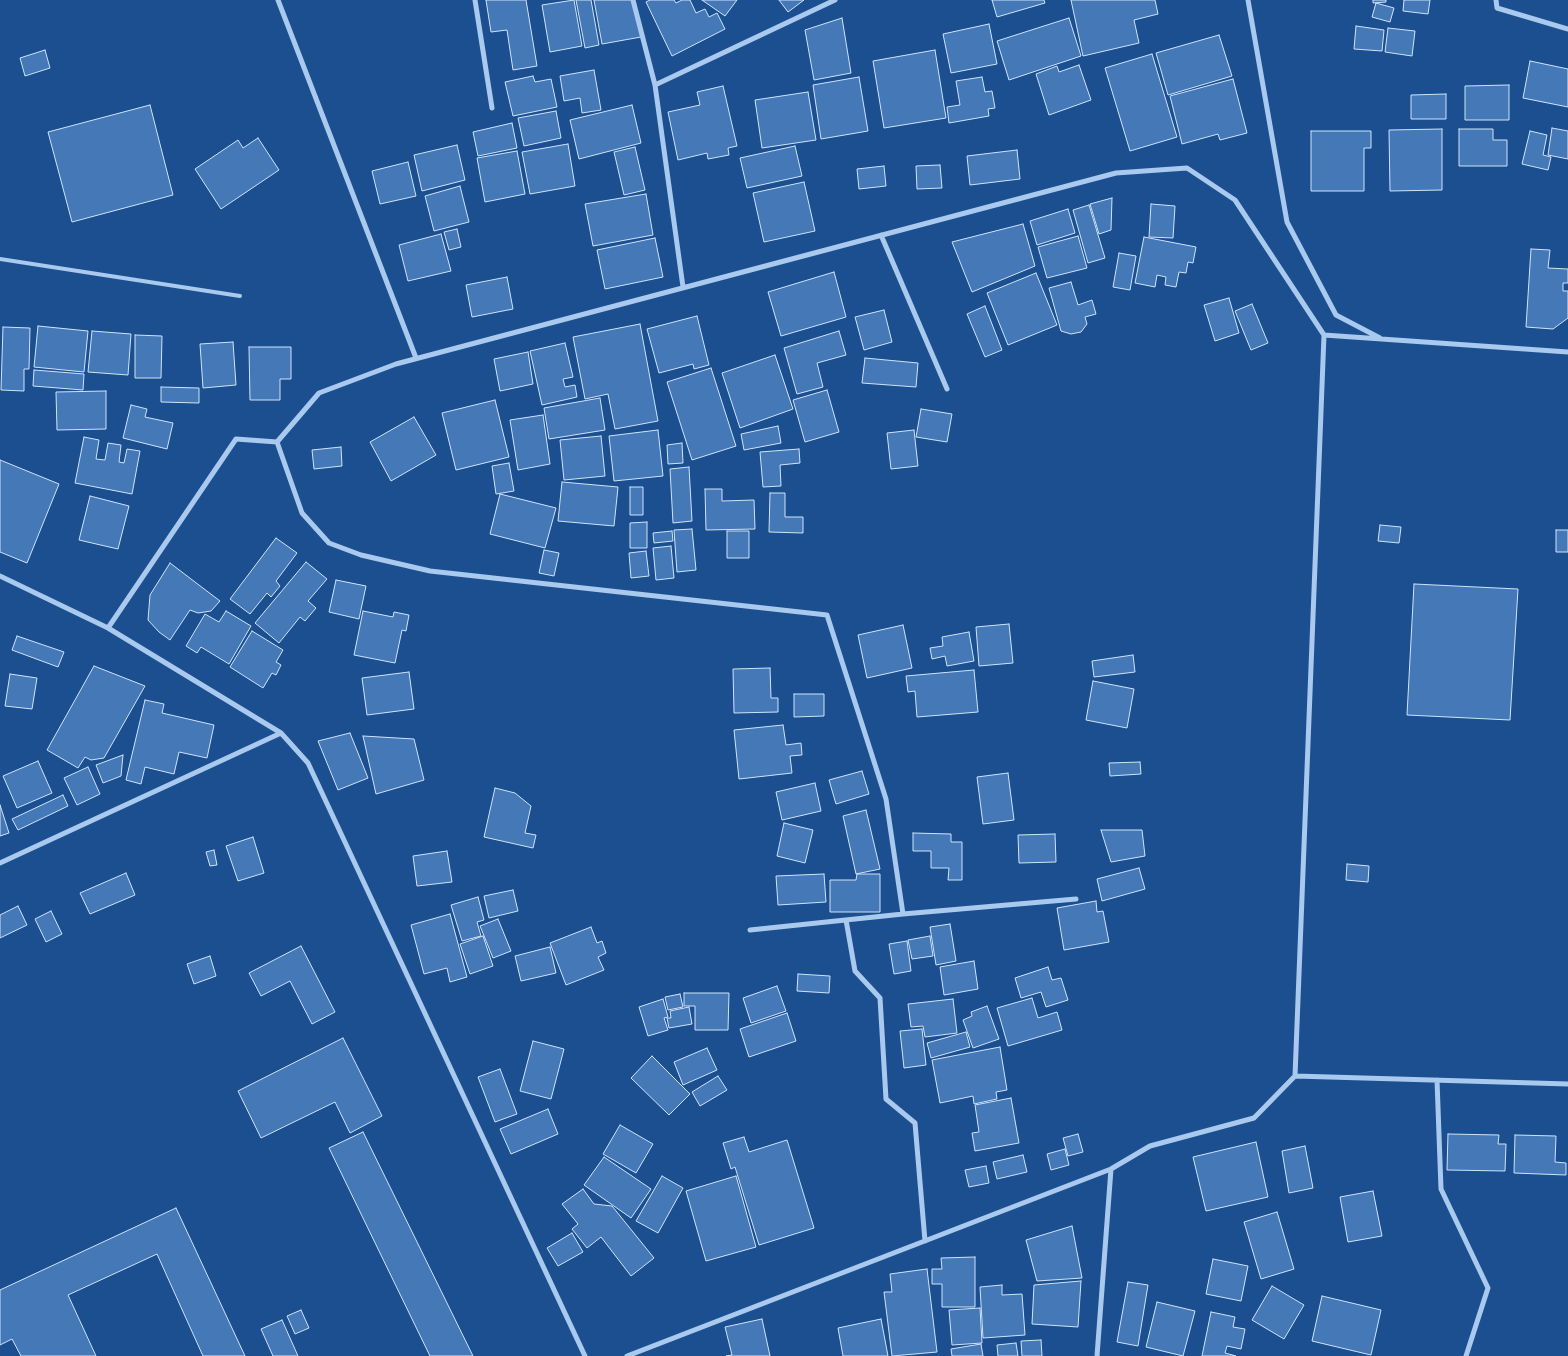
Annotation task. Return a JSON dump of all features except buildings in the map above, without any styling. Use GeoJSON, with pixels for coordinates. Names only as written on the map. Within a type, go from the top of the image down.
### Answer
{"type":"FeatureCollection","features":[{"type":"Feature","properties":{"kind":"street"},"geometry":{"type":"LineString","coordinates":[[278,0],[416,358]]}},
{"type":"Feature","properties":{"kind":"street"},"geometry":{"type":"LineString","coordinates":[[475,0],[492,108]]}},
{"type":"Feature","properties":{"kind":"street"},"geometry":{"type":"LineString","coordinates":[[633,0],[655,85],[684,288]]}},
{"type":"Feature","properties":{"kind":"street"},"geometry":{"type":"LineString","coordinates":[[655,85],[835,0]]}},
{"type":"Feature","properties":{"kind":"street"},"geometry":{"type":"LineString","coordinates":[[1248,0],[1288,222],[1336,315],[1382,339]]}},
{"type":"Feature","properties":{"kind":"street"},"geometry":{"type":"LineString","coordinates":[[1496,0],[1497,8],[1568,29]]}},
{"type":"Feature","properties":{"kind":"street"},"geometry":{"type":"LineString","coordinates":[[277,442],[319,393],[416,358],[1116,173],[1187,168],[1234,200],[1324,335],[1295,1076],[1254,1118],[1150,1146],[1111,1170],[627,1356]]}},
{"type":"Feature","properties":{"kind":"street"},"geometry":{"type":"LineString","coordinates":[[881,235],[947,388]]}},
{"type":"Feature","properties":{"kind":"street"},"geometry":{"type":"LineString","coordinates":[[1324,335],[1568,352]]}},
{"type":"Feature","properties":{"kind":"street"},"geometry":{"type":"LineString","coordinates":[[108,628],[236,439],[277,442]]}},
{"type":"Feature","properties":{"kind":"street"},"geometry":{"type":"LineString","coordinates":[[277,442],[302,513],[329,542],[361,555],[430,570],[827,615],[886,799],[903,914]]}},
{"type":"Feature","properties":{"kind":"street"},"geometry":{"type":"LineString","coordinates":[[0,576],[108,628],[281,734],[308,763],[585,1356]]}},
{"type":"Feature","properties":{"kind":"street"},"geometry":{"type":"LineString","coordinates":[[0,863],[281,734]]}},
{"type":"Feature","properties":{"kind":"street"},"geometry":{"type":"LineString","coordinates":[[750,930],[1076,899]]}},
{"type":"Feature","properties":{"kind":"street"},"geometry":{"type":"LineString","coordinates":[[846,920],[855,971],[880,998],[886,1099],[915,1123],[924,1241]]}},
{"type":"Feature","properties":{"kind":"street"},"geometry":{"type":"LineString","coordinates":[[1295,1076],[1568,1084]]}},
{"type":"Feature","properties":{"kind":"street"},"geometry":{"type":"LineString","coordinates":[[1437,1080],[1440,1189],[1488,1288],[1466,1356]]}},
{"type":"Feature","properties":{"kind":"street"},"geometry":{"type":"LineString","coordinates":[[1097,1356],[1111,1170]]}},
{"type":"Feature","properties":{"kind":"lane"},"geometry":{"type":"LineString","coordinates":[[0,259],[240,296]]}}]}
